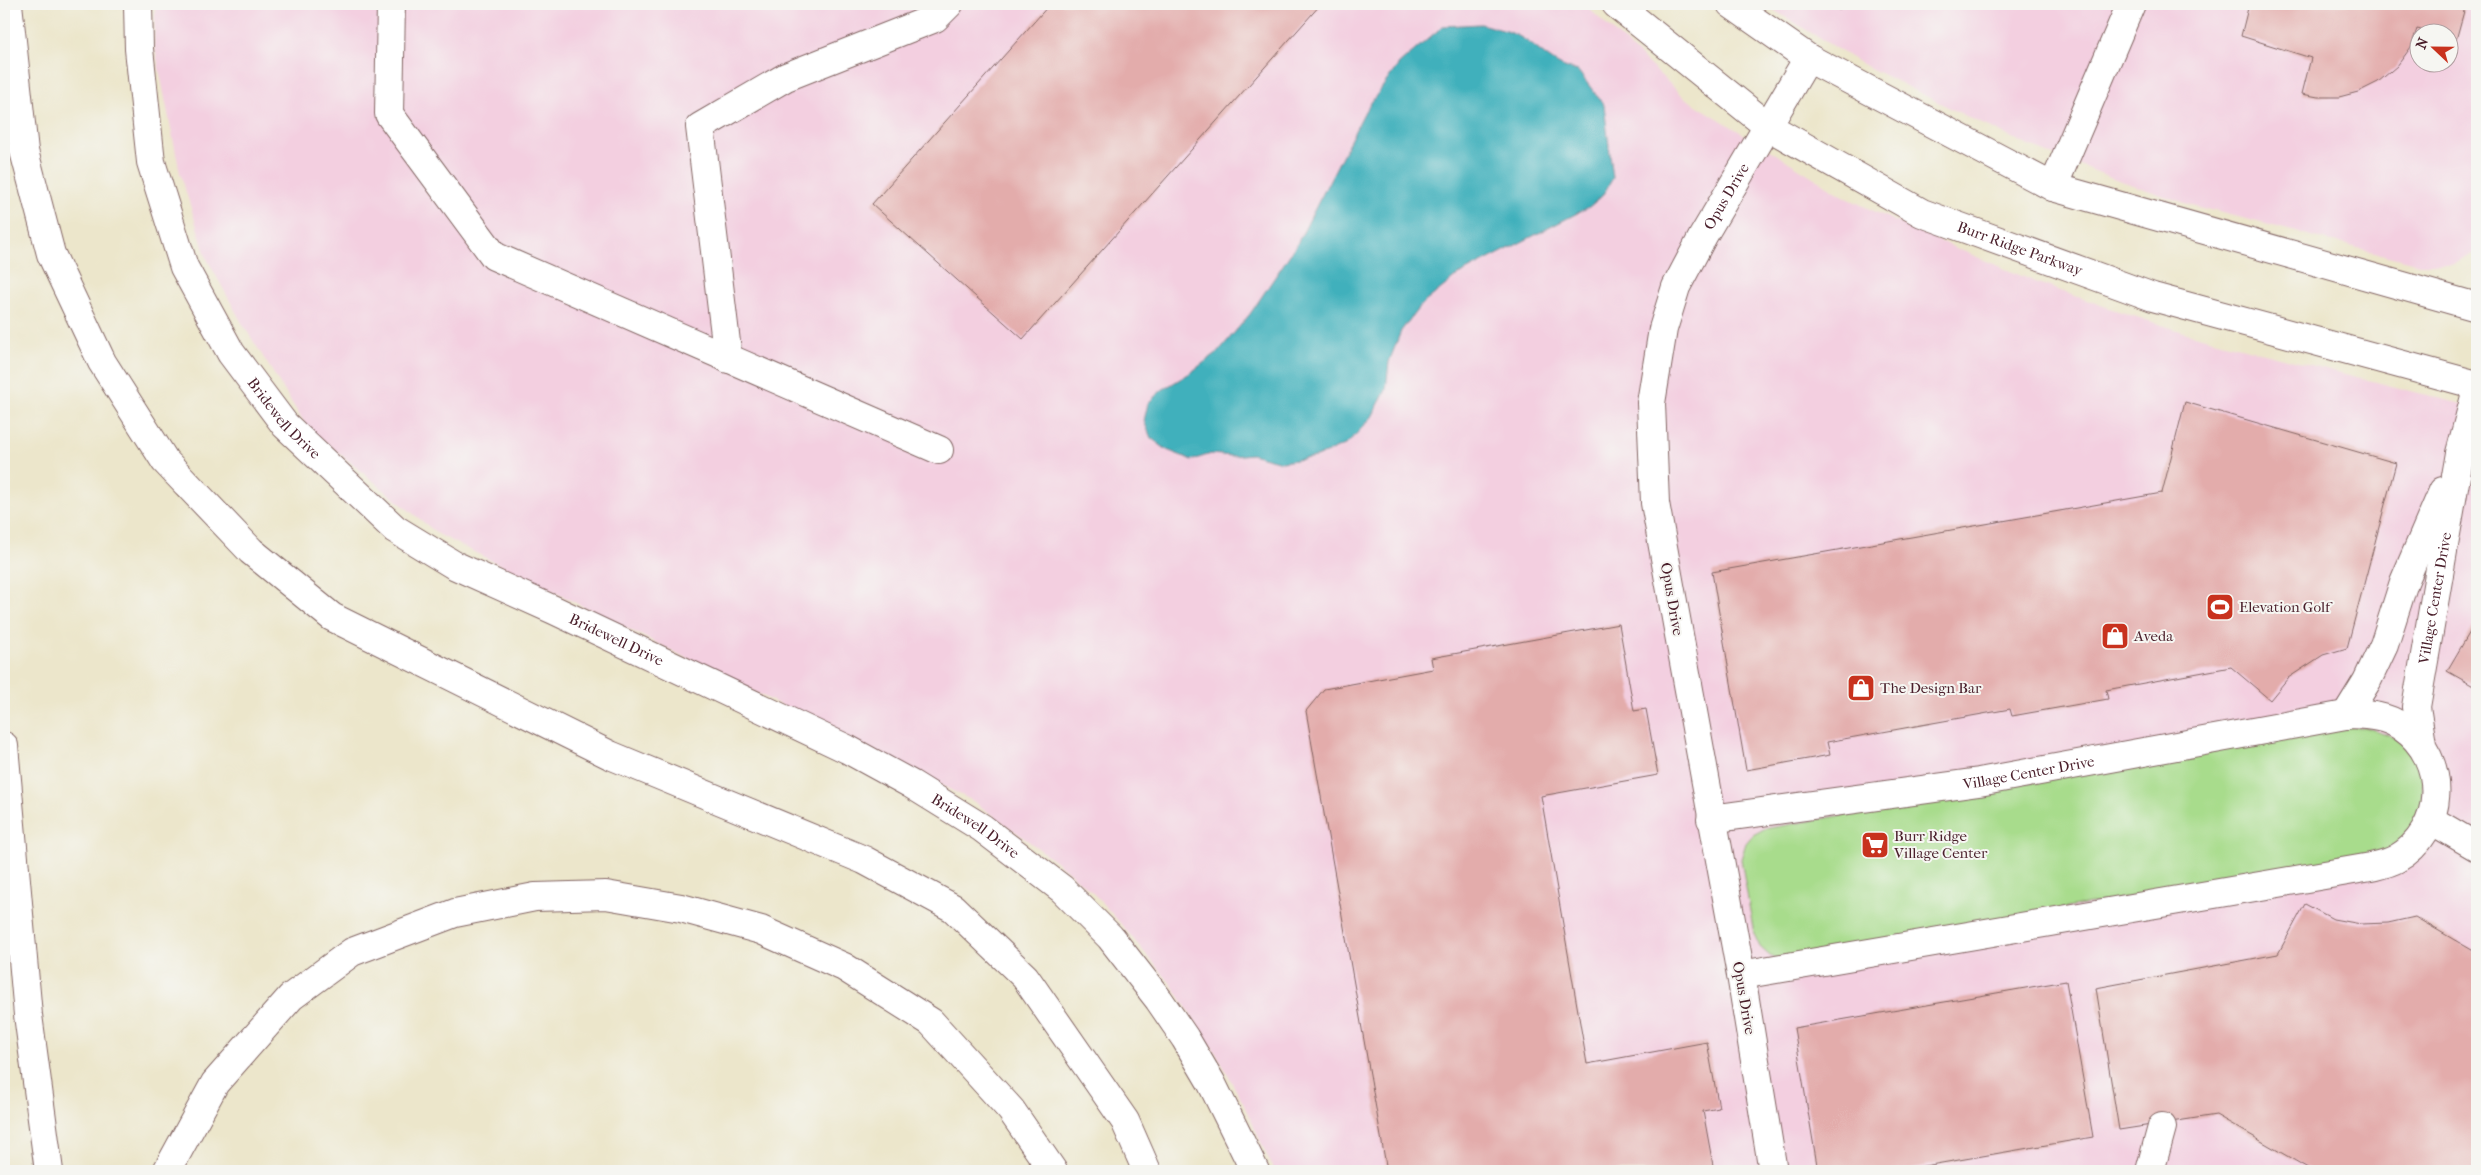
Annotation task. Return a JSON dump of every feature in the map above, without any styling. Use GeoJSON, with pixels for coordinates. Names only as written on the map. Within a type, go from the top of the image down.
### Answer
{"type":"FeatureCollection","features":[{"type":"Feature","properties":{"kind":"main road"},"geometry":{"type":"LineString","coordinates":[[8,4],[24,151],[51,254],[102,362],[165,461],[251,551],[332,617],[610,755],[864,860],[953,908],[1025,977],[1125,1121],[1147,1171]]}},
{"type":"Feature","properties":{"kind":"main road","name":"Bridewell Drive"},"geometry":{"type":"LineString","coordinates":[[138,4],[139,49],[151,162],[184,267],[231,353],[285,425],[395,529],[454,565],[563,614],[847,749],[911,784],[982,828],[1062,889],[1110,938],[1159,1000],[1185,1038],[1211,1082],[1254,1171]]}},
{"type":"Feature","properties":{"kind":"main road"},"geometry":{"type":"LineString","coordinates":[[391,4],[389,114],[494,256],[939,450]]}},
{"type":"Feature","properties":{"kind":"main road"},"geometry":{"type":"LineString","coordinates":[[728,358],[700,127],[786,77],[935,18],[948,4]]}},
{"type":"Feature","properties":{"kind":"main road","name":"Burr Ridge Parkway"},"geometry":{"type":"LineString","coordinates":[[1616,4],[1769,127],[1922,213],[2153,296],[2477,385]]}},
{"type":"Feature","properties":{"kind":"main road"},"geometry":{"type":"LineString","coordinates":[[1731,4],[1808,58],[2053,187],[2477,307]]}},
{"type":"Feature","properties":{"kind":"main road"},"geometry":{"type":"LineString","coordinates":[[2053,187],[2131,4]]}},
{"type":"Feature","properties":{"kind":"main road","name":"Opus Drive"},"geometry":{"type":"LineString","coordinates":[[1773,1171],[1741,975],[1711,819],[1655,503],[1652,402],[1663,330],[1676,287],[1703,236],[1808,58]]}},
{"type":"Feature","properties":{"kind":"main road","name":"Village Center Drive"},"geometry":{"type":"LineString","coordinates":[[2422,744],[2416,707],[2460,453],[2477,389]]}},
{"type":"Feature","properties":{"kind":"main road","name":"Village Center Drive"},"geometry":{"type":"LineString","coordinates":[[1711,819],[1979,782],[2348,715],[2384,645],[2404,582],[2460,453]]}},
{"type":"Feature","properties":{"kind":"main road"},"geometry":{"type":"LineString","coordinates":[[1741,975],[2370,867],[2396,859],[2417,842],[2431,820],[2437,794],[2433,768],[2422,744],[2402,726],[2377,716],[2348,715]]}},
{"type":"Feature","properties":{"kind":"main road"},"geometry":{"type":"LineString","coordinates":[[4,746],[28,1015],[49,1171]]}},
{"type":"Feature","properties":{"kind":"main road"},"geometry":{"type":"LineString","coordinates":[[2431,820],[2477,846]]}},
{"type":"Feature","properties":{"kind":"main road"},"geometry":{"type":"LineString","coordinates":[[167,1171],[214,1083],[292,997],[352,952],[455,913],[535,897],[606,895],[681,908],[761,930],[844,967],[931,1022],[1011,1110],[1052,1171]]}},
{"type":"Feature","properties":{"kind":"main road"},"geometry":{"type":"LineString","coordinates":[[2150,1171],[2162,1127]]}},
{"type":"Feature","properties":{"kind":"path"},"geometry":{"type":"LineString","coordinates":[[1838,10],[1842,4]]}},
{"type":"Feature","properties":{"kind":"shaded area"},"geometry":{"type":"Polygon","coordinates":[[[155,4],[1584,4],[1685,98],[1847,198],[1909,228],[2038,283],[2190,334],[2477,408],[2477,1171],[1274,1171],[1243,1103],[1217,1055],[1171,984],[1092,892],[1057,862],[973,801],[438,534],[307,427],[242,323],[207,259],[180,173],[154,44],[155,4]]]}},
{"type":"Feature","properties":{"kind":"shaded area"},"geometry":{"type":"Polygon","coordinates":[[[1764,4],[2477,4],[2477,252],[2454,264],[2419,264],[2188,204],[2118,180],[2027,145],[1860,63],[1764,4]]]}},
{"type":"Feature","properties":{"kind":"green space"},"geometry":{"type":"Polygon","coordinates":[[[2364,727],[2390,735],[2403,744],[2413,756],[2420,769],[2422,799],[2418,813],[2402,839],[2391,848],[2368,855],[1778,959],[1770,956],[1760,947],[1754,934],[1741,859],[1746,843],[1753,835],[1764,829],[2337,728],[2364,727]]]}},
{"type":"Feature","properties":{"kind":"water"},"geometry":{"type":"Polygon","coordinates":[[[1481,24],[1517,36],[1554,62],[1578,71],[1604,105],[1613,178],[1602,196],[1589,207],[1458,275],[1420,306],[1401,331],[1389,362],[1386,390],[1372,417],[1347,444],[1316,457],[1282,462],[1251,454],[1232,456],[1211,454],[1192,460],[1167,450],[1151,438],[1144,421],[1148,403],[1162,390],[1190,373],[1218,352],[1250,314],[1297,244],[1365,111],[1399,64],[1443,26],[1481,24]]]}},
{"type":"Feature","properties":{"kind":"building"},"geometry":{"type":"Polygon","coordinates":[[[1050,4],[1321,4],[1023,339],[872,204],[1050,4]]]}},
{"type":"Feature","properties":{"kind":"building"},"geometry":{"type":"Polygon","coordinates":[[[2249,4],[2466,4],[2458,33],[2458,22],[2408,22],[2408,51],[2397,66],[2378,82],[2358,92],[2339,97],[2318,97],[2302,94],[2311,58],[2241,36],[2249,4]]]}},
{"type":"Feature","properties":{"kind":"building"},"geometry":{"type":"Polygon","coordinates":[[[2185,402],[2396,463],[2347,648],[2323,655],[2288,678],[2270,700],[2231,667],[2106,690],[2108,699],[2012,716],[2010,709],[1827,742],[1830,755],[1746,770],[1712,572],[2162,493],[2185,402]]]}},
{"type":"Feature","properties":{"kind":"building"},"geometry":{"type":"Polygon","coordinates":[[[2477,620],[2477,688],[2447,671],[2477,620]]]}},
{"type":"Feature","properties":{"kind":"building"},"geometry":{"type":"Polygon","coordinates":[[[1619,624],[1634,711],[1646,709],[1658,775],[1541,796],[1587,1064],[1707,1042],[1719,1108],[1703,1111],[1714,1171],[1387,1171],[1306,711],[1324,689],[1433,669],[1431,658],[1619,624]]]}},
{"type":"Feature","properties":{"kind":"building"},"geometry":{"type":"Polygon","coordinates":[[[2305,904],[2333,919],[2361,924],[2388,923],[2415,917],[2477,953],[2477,1171],[2313,1171],[2216,1115],[2119,1130],[2096,988],[2278,954],[2305,904]]]}},
{"type":"Feature","properties":{"kind":"building"},"geometry":{"type":"Polygon","coordinates":[[[2066,981],[2093,1137],[1895,1171],[1818,1171],[1794,1028],[2066,981]]]}},
{"type":"Feature","properties":{"kind":"place","name":"Elevation Golf"},"geometry":{"type":"Point","coordinates":[2220,607]}},
{"type":"Feature","properties":{"kind":"place","name":"Aveda"},"geometry":{"type":"Point","coordinates":[2115,636]}},
{"type":"Feature","properties":{"kind":"place","name":"The Design Bar"},"geometry":{"type":"Point","coordinates":[1861,688]}},
{"type":"Feature","properties":{"kind":"place","name":"Burr Ridge Village Center"},"geometry":{"type":"Point","coordinates":[1875,845]}}]}
